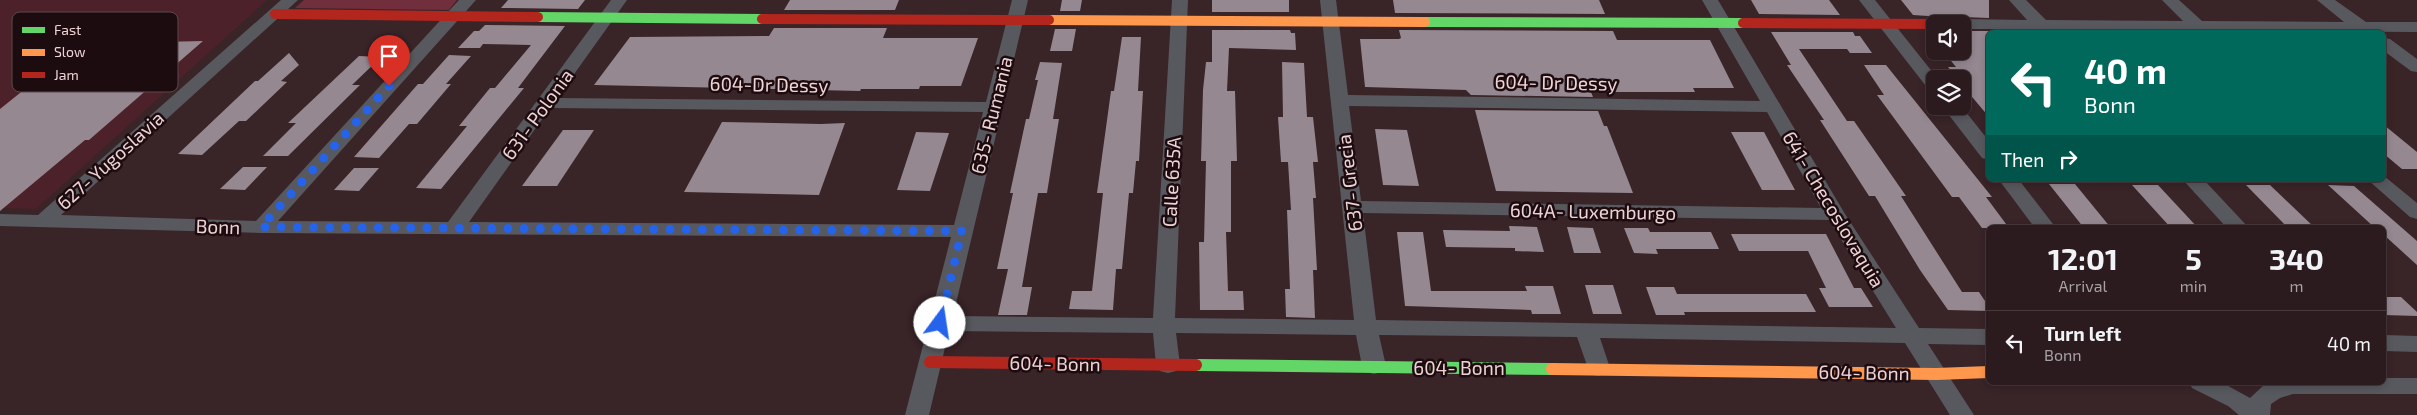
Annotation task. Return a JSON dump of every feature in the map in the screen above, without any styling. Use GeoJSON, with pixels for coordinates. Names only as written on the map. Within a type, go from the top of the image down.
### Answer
{"type":"FeatureCollection","features":[{"type":"Feature","properties":{"kind":"street","name":"627- Yugoslavia"},"geometry":{"type":"LineString","coordinates":[[43,221],[290,0]]}},
{"type":"Feature","properties":{"kind":"street"},"geometry":{"type":"LineString","coordinates":[[261,227],[468,0]]}},
{"type":"Feature","properties":{"kind":"street","name":"631- Polonia"},"geometry":{"type":"LineString","coordinates":[[455,227],[620,0]]}},
{"type":"Feature","properties":{"kind":"street","name":"635- Rumania"},"geometry":{"type":"LineString","coordinates":[[917,415],[1020,0]]}},
{"type":"Feature","properties":{"kind":"street","name":"637- Grecia"},"geometry":{"type":"LineString","coordinates":[[1328,0],[1366,329],[1374,366]]}},
{"type":"Feature","properties":{"kind":"street","name":"641- Checoslovaquia"},"geometry":{"type":"LineString","coordinates":[[1710,0],[1835,214],[1962,415]]}},
{"type":"Feature","properties":{"kind":"street"},"geometry":{"type":"LineString","coordinates":[[1867,0],[1926,75]]}},
{"type":"Feature","properties":{"kind":"street"},"geometry":{"type":"LineString","coordinates":[[2017,0],[2045,28]]}},
{"type":"Feature","properties":{"kind":"street"},"geometry":{"type":"LineString","coordinates":[[2170,0],[2203,29]]}},
{"type":"Feature","properties":{"kind":"street"},"geometry":{"type":"LineString","coordinates":[[2325,0],[2365,29]]}},
{"type":"Feature","properties":{"kind":"street"},"geometry":{"type":"LineString","coordinates":[[274,14],[607,18],[1015,19],[1180,10],[1330,20],[1926,24]]}},
{"type":"Feature","properties":{"kind":"street","name":"Calle 635A"},"geometry":{"type":"LineString","coordinates":[[1168,364],[1164,326],[1180,10]]}},
{"type":"Feature","properties":{"kind":"street"},"geometry":{"type":"LineString","coordinates":[[1971,24],[2045,28],[2203,29],[2365,29],[2417,27]]}},
{"type":"Feature","properties":{"kind":"street"},"geometry":{"type":"LineString","coordinates":[[2386,44],[2417,67]]}},
{"type":"Feature","properties":{"kind":"street","name":"604- Dr Dessy"},"geometry":{"type":"LineString","coordinates":[[1339,100],[1772,107]]}},
{"type":"Feature","properties":{"kind":"street","name":"604-Dr Dessy"},"geometry":{"type":"LineString","coordinates":[[545,103],[992,107]]}},
{"type":"Feature","properties":{"kind":"street"},"geometry":{"type":"LineString","coordinates":[[1958,115],[1986,150]]}},
{"type":"Feature","properties":{"kind":"street"},"geometry":{"type":"LineString","coordinates":[[2011,182],[2044,225]]}},
{"type":"Feature","properties":{"kind":"street"},"geometry":{"type":"LineString","coordinates":[[2195,182],[2236,225]]}},
{"type":"Feature","properties":{"kind":"street"},"geometry":{"type":"LineString","coordinates":[[2380,182],[2417,213]]}},
{"type":"Feature","properties":{"kind":"street","name":"604A- Luxemburgo"},"geometry":{"type":"LineString","coordinates":[[1352,207],[1835,214]]}},
{"type":"Feature","properties":{"kind":"street"},"geometry":{"type":"LineString","coordinates":[[0,220],[43,221]]}},
{"type":"Feature","properties":{"kind":"street","name":"Bonn"},"geometry":{"type":"LineString","coordinates":[[43,221],[261,227],[962,231]]}},
{"type":"Feature","properties":{"kind":"street","name":"604- Bonn"},"geometry":{"type":"LineString","coordinates":[[940,323],[1586,330],[1986,337]]}},
{"type":"Feature","properties":{"kind":"street"},"geometry":{"type":"LineString","coordinates":[[1586,330],[1598,368]]}},
{"type":"Feature","properties":{"kind":"street"},"geometry":{"type":"LineString","coordinates":[[2386,344],[2417,344]]}},
{"type":"Feature","properties":{"kind":"street","name":"604- Bonn"},"geometry":{"type":"LineString","coordinates":[[930,362],[1598,368],[1936,374],[1986,372]]}},
{"type":"Feature","properties":{"kind":"street"},"geometry":{"type":"LineString","coordinates":[[2386,383],[2400,382]]}},
{"type":"Feature","properties":{"kind":"street"},"geometry":{"type":"LineString","coordinates":[[2206,385],[2236,400],[2256,415],[2260,401],[2272,391],[2293,386],[2320,385]]}},
{"type":"Feature","properties":{"kind":"shaded area"},"geometry":{"type":"Polygon","coordinates":[[[0,0],[267,0],[178,81],[178,12],[12,12],[12,92],[165,92],[36,209],[0,208],[0,0]]]}},
{"type":"Feature","properties":{"kind":"shaded area"},"geometry":{"type":"Polygon","coordinates":[[[304,0],[457,0],[449,10],[295,8],[304,0]]]}},
{"type":"Feature","properties":{"kind":"building"},"geometry":{"type":"Polygon","coordinates":[[[508,0],[585,0],[578,9],[501,8],[508,0]]]}},
{"type":"Feature","properties":{"kind":"building"},"geometry":{"type":"Polygon","coordinates":[[[790,0],[899,0],[895,10],[784,10],[790,0]]]}},
{"type":"Feature","properties":{"kind":"building"},"geometry":{"type":"Polygon","coordinates":[[[1062,0],[1082,0],[1080,11],[1060,11],[1062,0]]]}},
{"type":"Feature","properties":{"kind":"building"},"geometry":{"type":"Polygon","coordinates":[[[1212,0],[1289,0],[1289,12],[1212,12],[1212,0]]]}},
{"type":"Feature","properties":{"kind":"building"},"geometry":{"type":"Polygon","coordinates":[[[1393,0],[1599,0],[1605,14],[1395,13],[1393,0]]]}},
{"type":"Feature","properties":{"kind":"building"},"geometry":{"type":"Polygon","coordinates":[[[1751,0],[1829,0],[1840,15],[1759,14],[1751,0]]]}},
{"type":"Feature","properties":{"kind":"building"},"geometry":{"type":"Polygon","coordinates":[[[1901,0],[1989,0],[1989,18],[1971,17],[1971,15],[1913,15],[1901,0]]]}},
{"type":"Feature","properties":{"kind":"building"},"geometry":{"type":"Polygon","coordinates":[[[485,25],[565,26],[518,88],[524,88],[441,189],[416,188],[467,126],[459,126],[490,88],[495,88],[531,45],[483,44],[480,48],[458,48],[474,31],[479,31],[485,25]]]}},
{"type":"Feature","properties":{"kind":"building"},"geometry":{"type":"Polygon","coordinates":[[[774,28],[887,28],[883,38],[978,38],[961,86],[920,86],[919,89],[861,89],[860,91],[594,85],[630,37],[769,36],[774,28]]]}},
{"type":"Feature","properties":{"kind":"building"},"geometry":{"type":"Polygon","coordinates":[[[1055,29],[1076,29],[1072,51],[1050,51],[1055,29]]]}},
{"type":"Feature","properties":{"kind":"building"},"geometry":{"type":"Polygon","coordinates":[[[1212,30],[1290,30],[1291,33],[1295,33],[1296,50],[1229,48],[1227,91],[1235,91],[1237,161],[1231,161],[1231,232],[1226,232],[1228,291],[1243,291],[1244,310],[1200,310],[1199,242],[1204,242],[1206,161],[1201,161],[1203,90],[1206,62],[1212,62],[1212,30]]]}},
{"type":"Feature","properties":{"kind":"building"},"geometry":{"type":"Polygon","coordinates":[[[1399,30],[1613,31],[1617,40],[1710,40],[1734,88],[1693,88],[1695,92],[1591,92],[1593,97],[1471,95],[1466,90],[1365,87],[1360,39],[1399,39],[1401,38],[1399,30]]]}},
{"type":"Feature","properties":{"kind":"building"},"geometry":{"type":"Polygon","coordinates":[[[1971,31],[1986,31],[1986,113],[1971,96],[1971,70],[1950,70],[1948,67],[1956,67],[1950,60],[1971,60],[1971,31]]]}},
{"type":"Feature","properties":{"kind":"building"},"geometry":{"type":"Polygon","coordinates":[[[1771,32],[1853,32],[1855,36],[1860,36],[1872,53],[1850,53],[1847,49],[1799,49],[1847,121],[1854,121],[1906,196],[1901,196],[1962,292],[1979,292],[1986,302],[1986,311],[1948,310],[1920,270],[1875,196],[1869,196],[1820,120],[1824,120],[1787,65],[1791,65],[1771,32]]]}},
{"type":"Feature","properties":{"kind":"building"},"geometry":{"type":"Polygon","coordinates":[[[1122,37],[1141,37],[1138,91],[1143,91],[1139,161],[1136,161],[1133,193],[1129,193],[1122,269],[1116,269],[1113,310],[1069,309],[1072,291],[1092,291],[1103,193],[1097,193],[1111,91],[1114,91],[1122,37]]]}},
{"type":"Feature","properties":{"kind":"building"},"geometry":{"type":"Polygon","coordinates":[[[203,41],[178,63],[178,42],[203,41]]]}},
{"type":"Feature","properties":{"kind":"building"},"geometry":{"type":"Polygon","coordinates":[[[289,53],[299,65],[281,81],[287,82],[246,121],[239,121],[202,155],[178,154],[255,81],[258,81],[289,53]]]}},
{"type":"Feature","properties":{"kind":"building"},"geometry":{"type":"Polygon","coordinates":[[[449,55],[471,56],[446,84],[451,84],[417,124],[409,124],[379,158],[354,157],[418,84],[423,84],[449,55]]]}},
{"type":"Feature","properties":{"kind":"building"},"geometry":{"type":"Polygon","coordinates":[[[359,56],[381,57],[352,85],[360,85],[288,156],[263,156],[296,123],[288,123],[359,56]]]}},
{"type":"Feature","properties":{"kind":"building"},"geometry":{"type":"Polygon","coordinates":[[[1040,62],[1062,63],[1053,119],[1059,119],[1047,193],[1038,193],[1022,287],[1032,287],[1027,315],[998,315],[1008,269],[997,269],[1013,193],[1010,193],[1026,119],[1029,119],[1038,80],[1035,80],[1040,62]]]}},
{"type":"Feature","properties":{"kind":"building"},"geometry":{"type":"Polygon","coordinates":[[[1282,62],[1304,63],[1307,117],[1313,117],[1318,162],[1313,162],[1316,198],[1313,198],[1317,270],[1313,270],[1315,318],[1286,317],[1285,289],[1290,289],[1287,210],[1291,210],[1288,162],[1281,162],[1278,117],[1283,117],[1282,62]]]}},
{"type":"Feature","properties":{"kind":"building"},"geometry":{"type":"Polygon","coordinates":[[[1864,65],[1886,65],[1992,197],[1986,197],[2007,225],[1986,225],[1986,228],[1982,228],[1959,197],[1952,197],[1877,95],[1884,95],[1864,65]]]}},
{"type":"Feature","properties":{"kind":"building"},"geometry":{"type":"Polygon","coordinates":[[[21,92],[144,92],[89,140],[85,140],[0,211],[0,109],[21,92]]]}},
{"type":"Feature","properties":{"kind":"building"},"geometry":{"type":"Polygon","coordinates":[[[1475,110],[1598,111],[1604,126],[1607,126],[1633,193],[1496,191],[1475,110]]]}},
{"type":"Feature","properties":{"kind":"building"},"geometry":{"type":"Polygon","coordinates":[[[722,122],[845,123],[819,195],[684,192],[722,122]]]}},
{"type":"Feature","properties":{"kind":"building"},"geometry":{"type":"Polygon","coordinates":[[[2386,127],[2417,152],[2417,169],[2402,169],[2386,156],[2386,127]]]}},
{"type":"Feature","properties":{"kind":"building"},"geometry":{"type":"Polygon","coordinates":[[[1375,129],[1407,130],[1419,186],[1383,185],[1375,129]]]}},
{"type":"Feature","properties":{"kind":"building"},"geometry":{"type":"Polygon","coordinates":[[[563,130],[594,130],[557,186],[522,186],[563,130]]]}},
{"type":"Feature","properties":{"kind":"building"},"geometry":{"type":"Polygon","coordinates":[[[916,132],[949,133],[930,191],[897,190],[916,132]]]}},
{"type":"Feature","properties":{"kind":"building"},"geometry":{"type":"Polygon","coordinates":[[[1731,132],[1764,132],[1795,190],[1762,190],[1731,132]]]}},
{"type":"Feature","properties":{"kind":"building"},"geometry":{"type":"Polygon","coordinates":[[[243,167],[267,167],[245,190],[220,189],[243,167]]]}},
{"type":"Feature","properties":{"kind":"building"},"geometry":{"type":"Polygon","coordinates":[[[354,168],[379,168],[359,191],[334,190],[354,168]]]}},
{"type":"Feature","properties":{"kind":"building"},"geometry":{"type":"Polygon","coordinates":[[[2049,184],[2075,184],[2109,225],[2082,225],[2049,184]]]}},
{"type":"Feature","properties":{"kind":"building"},"geometry":{"type":"Polygon","coordinates":[[[2132,185],[2158,185],[2195,225],[2168,225],[2132,185]]]}},
{"type":"Feature","properties":{"kind":"building"},"geometry":{"type":"Polygon","coordinates":[[[2246,185],[2270,185],[2312,225],[2285,225],[2246,185]]]}},
{"type":"Feature","properties":{"kind":"building"},"geometry":{"type":"Polygon","coordinates":[[[2328,185],[2354,186],[2417,241],[2417,265],[2386,237],[2386,225],[2372,225],[2328,185]]]}},
{"type":"Feature","properties":{"kind":"building"},"geometry":{"type":"Polygon","coordinates":[[[1509,226],[1537,227],[1544,252],[1515,251],[1515,248],[1446,247],[1443,230],[1510,231],[1509,226]]]}},
{"type":"Feature","properties":{"kind":"building"},"geometry":{"type":"Polygon","coordinates":[[[1567,227],[1593,228],[1601,253],[1574,253],[1567,227]]]}},
{"type":"Feature","properties":{"kind":"building"},"geometry":{"type":"Polygon","coordinates":[[[1624,228],[1648,228],[1650,232],[1711,232],[1719,249],[1656,249],[1658,254],[1634,253],[1624,228]]]}},
{"type":"Feature","properties":{"kind":"building"},"geometry":{"type":"Polygon","coordinates":[[[1397,232],[1423,232],[1431,291],[1527,291],[1525,286],[1553,286],[1561,314],[1532,314],[1531,310],[1405,306],[1397,232]]]}},
{"type":"Feature","properties":{"kind":"building"},"geometry":{"type":"Polygon","coordinates":[[[1731,234],[1826,234],[1854,288],[1861,288],[1873,307],[1829,307],[1819,288],[1826,288],[1808,251],[1739,251],[1731,234]]]}},
{"type":"Feature","properties":{"kind":"building"},"geometry":{"type":"Polygon","coordinates":[[[1585,285],[1613,285],[1622,314],[1593,314],[1585,285]]]}},
{"type":"Feature","properties":{"kind":"building"},"geometry":{"type":"Polygon","coordinates":[[[1646,287],[1674,287],[1677,294],[1806,294],[1816,312],[1684,312],[1685,315],[1656,315],[1646,287]]]}},
{"type":"Feature","properties":{"kind":"building"},"geometry":{"type":"Polygon","coordinates":[[[2386,297],[2401,297],[2417,312],[2417,316],[2386,315],[2386,297]]]}},
{"type":"Feature","properties":{"kind":"traffic: fast"},"geometry":{"type":"LineString","coordinates":[[538,17],[762,19]]}},
{"type":"Feature","properties":{"kind":"traffic: fast"},"geometry":{"type":"LineString","coordinates":[[1425,22],[1743,23]]}},
{"type":"Feature","properties":{"kind":"traffic: fast"},"geometry":{"type":"LineString","coordinates":[[1196,365],[1552,369]]}},
{"type":"Feature","properties":{"kind":"traffic: slow"},"geometry":{"type":"LineString","coordinates":[[1049,20],[1425,22]]}},
{"type":"Feature","properties":{"kind":"traffic: slow"},"geometry":{"type":"LineString","coordinates":[[1552,369],[1936,374],[1986,372]]}},
{"type":"Feature","properties":{"kind":"traffic: jam"},"geometry":{"type":"LineString","coordinates":[[275,14],[538,17]]}},
{"type":"Feature","properties":{"kind":"traffic: jam"},"geometry":{"type":"LineString","coordinates":[[762,19],[1049,20]]}},
{"type":"Feature","properties":{"kind":"traffic: jam"},"geometry":{"type":"LineString","coordinates":[[1743,23],[1926,24]]}},
{"type":"Feature","properties":{"kind":"traffic: jam"},"geometry":{"type":"LineString","coordinates":[[930,362],[1196,365]]}},
{"type":"Feature","properties":{"kind":"route"},"geometry":{"type":"LineString","coordinates":[[389,86],[261,227],[962,231],[940,323]]}}]}
